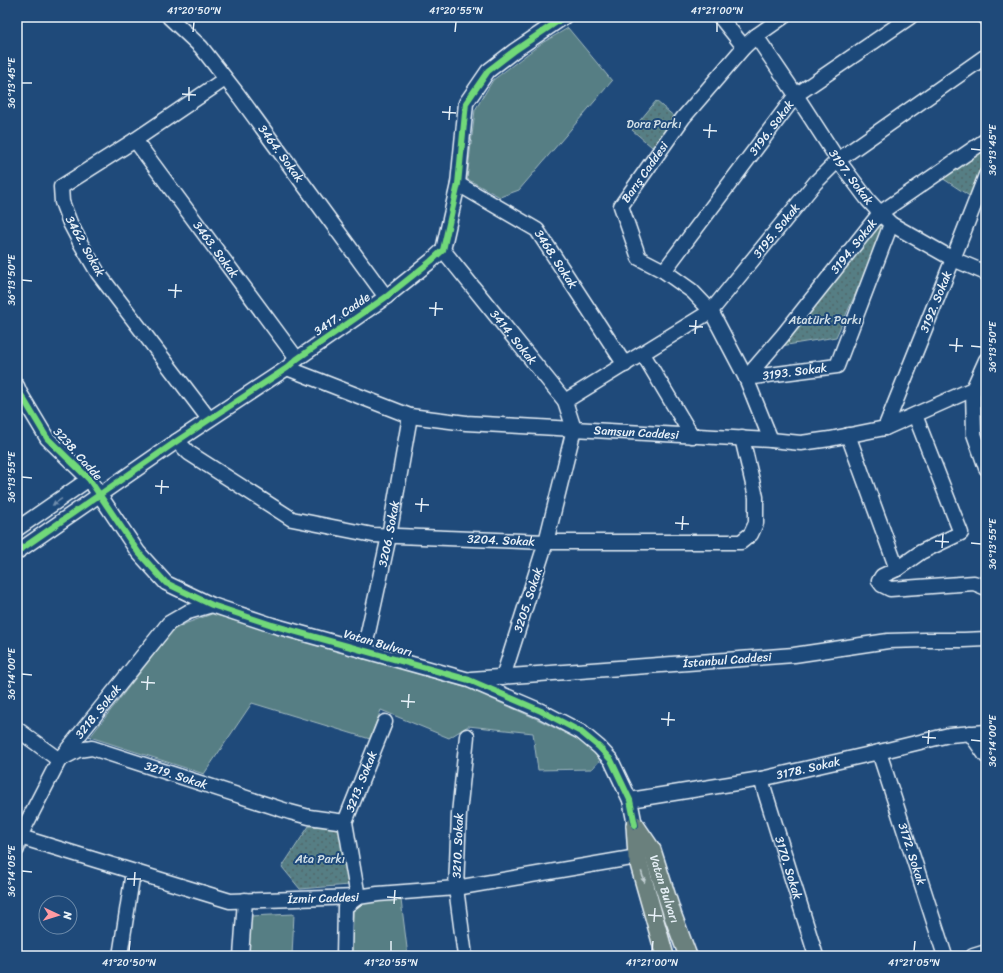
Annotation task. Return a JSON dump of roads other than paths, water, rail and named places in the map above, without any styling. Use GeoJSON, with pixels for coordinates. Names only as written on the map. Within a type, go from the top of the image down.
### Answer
{"type":"FeatureCollection","features":[{"type":"Feature","properties":{"kind":"main road","name":"Vatan Bulvarı"},"geometry":{"type":"LineString","coordinates":[[635,825],[637,857],[665,956]]}},
{"type":"Feature","properties":{"kind":"main road","name":"Vatan Bulvarı"},"geometry":{"type":"LineString","coordinates":[[635,825],[652,850],[673,916],[688,956]]}},
{"type":"Feature","properties":{"kind":"street","name":"3464. Sokak"},"geometry":{"type":"LineString","coordinates":[[169,17],[201,47],[386,296]]}},
{"type":"Feature","properties":{"kind":"street"},"geometry":{"type":"LineString","coordinates":[[444,250],[458,184],[466,103],[488,71],[514,51],[564,17]]}},
{"type":"Feature","properties":{"kind":"street"},"geometry":{"type":"LineString","coordinates":[[720,17],[744,47]]}},
{"type":"Feature","properties":{"kind":"street","name":"Barış Caddesi"},"geometry":{"type":"LineString","coordinates":[[771,440],[746,378],[711,311],[692,291],[664,271],[639,258],[621,206],[683,118],[744,47],[756,36],[783,17]]}},
{"type":"Feature","properties":{"kind":"street","name":"3196. Sokak"},"geometry":{"type":"LineString","coordinates":[[664,271],[796,95],[910,17]]}},
{"type":"Feature","properties":{"kind":"street","name":"3197. Sokak"},"geometry":{"type":"LineString","coordinates":[[756,36],[838,160],[868,200],[880,213],[891,224],[953,259],[986,273]]}},
{"type":"Feature","properties":{"kind":"street","name":"3195. Sokak"},"geometry":{"type":"LineString","coordinates":[[565,402],[711,311],[815,183],[838,160],[986,56]]}},
{"type":"Feature","properties":{"kind":"street","name":"3462. Sokak"},"geometry":{"type":"LineString","coordinates":[[209,419],[98,273],[70,223],[62,202],[61,186],[135,140],[225,78]]}},
{"type":"Feature","properties":{"kind":"street","name":"3463. Sokak"},"geometry":{"type":"LineString","coordinates":[[135,140],[292,363]]}},
{"type":"Feature","properties":{"kind":"street","name":"3194. Sokak"},"geometry":{"type":"LineString","coordinates":[[746,378],[783,335],[880,213],[986,140]]}},
{"type":"Feature","properties":{"kind":"street","name":"3192. Sokak"},"geometry":{"type":"LineString","coordinates":[[885,428],[986,175]]}},
{"type":"Feature","properties":{"kind":"street","name":"3468. Sokak"},"geometry":{"type":"LineString","coordinates":[[458,184],[537,230],[625,365]]}},
{"type":"Feature","properties":{"kind":"street","name":"3193. Sokak"},"geometry":{"type":"LineString","coordinates":[[746,378],[836,366],[891,224]]}},
{"type":"Feature","properties":{"kind":"street","name":"3417. Cadde"},"geometry":{"type":"LineString","coordinates":[[17,552],[292,363],[386,296],[444,250]]}},
{"type":"Feature","properties":{"kind":"street","name":"3414. Sokak"},"geometry":{"type":"LineString","coordinates":[[444,250],[565,402],[574,429]]}},
{"type":"Feature","properties":{"kind":"street"},"geometry":{"type":"LineString","coordinates":[[643,354],[692,436]]}},
{"type":"Feature","properties":{"kind":"street"},"geometry":{"type":"LineString","coordinates":[[986,360],[980,387],[974,434],[986,468]]}},
{"type":"Feature","properties":{"kind":"street","name":"Samsun Caddesi"},"geometry":{"type":"LineString","coordinates":[[292,363],[410,416],[466,423],[742,438],[801,443],[885,428],[980,387]]}},
{"type":"Feature","properties":{"kind":"street","name":"3238. Cadde"},"geometry":{"type":"LineString","coordinates":[[17,386],[47,438],[89,479],[100,495]]}},
{"type":"Feature","properties":{"kind":"street"},"geometry":{"type":"LineString","coordinates":[[915,415],[961,533],[921,552],[897,569],[882,576],[879,581],[882,585],[890,589],[974,583],[986,588]]}},
{"type":"Feature","properties":{"kind":"street","name":"3206. Sokak"},"geometry":{"type":"LineString","coordinates":[[364,650],[389,536],[410,416]]}},
{"type":"Feature","properties":{"kind":"street","name":"3205. Sokak"},"geometry":{"type":"LineString","coordinates":[[503,677],[546,542],[574,429]]}},
{"type":"Feature","properties":{"kind":"street"},"geometry":{"type":"LineString","coordinates":[[848,435],[897,569]]}},
{"type":"Feature","properties":{"kind":"street","name":"3204. Sokak"},"geometry":{"type":"LineString","coordinates":[[177,441],[189,454],[292,519],[373,535],[546,542],[741,542],[750,534],[756,523],[756,497],[742,438]]}},
{"type":"Feature","properties":{"kind":"street"},"geometry":{"type":"LineString","coordinates":[[17,529],[89,479]]}},
{"type":"Feature","properties":{"kind":"street","name":"Vatan Bulvarı"},"geometry":{"type":"LineString","coordinates":[[100,495],[138,552],[166,583],[212,605],[272,625],[469,680],[541,711],[580,732],[599,747],[611,760],[630,800],[635,825]]}},
{"type":"Feature","properties":{"kind":"street","name":"3218. Sokak"},"geometry":{"type":"LineString","coordinates":[[18,841],[59,760],[169,623],[188,612],[212,605]]}},
{"type":"Feature","properties":{"kind":"street","name":"İstanbul Caddesi"},"geometry":{"type":"LineString","coordinates":[[469,680],[794,655],[888,641],[986,639]]}},
{"type":"Feature","properties":{"kind":"street","name":"3213. Sokak"},"geometry":{"type":"LineString","coordinates":[[358,897],[345,822],[385,722]]}},
{"type":"Feature","properties":{"kind":"street"},"geometry":{"type":"LineString","coordinates":[[17,729],[59,760]]}},
{"type":"Feature","properties":{"kind":"street","name":"3178. Sokak"},"geometry":{"type":"LineString","coordinates":[[630,800],[761,779],[950,735],[986,732]]}},
{"type":"Feature","properties":{"kind":"street"},"geometry":{"type":"LineString","coordinates":[[970,733],[986,756]]}},
{"type":"Feature","properties":{"kind":"street","name":"3210. Sokak"},"geometry":{"type":"LineString","coordinates":[[465,956],[456,888],[459,814],[468,736]]}},
{"type":"Feature","properties":{"kind":"street","name":"3219. Sokak"},"geometry":{"type":"LineString","coordinates":[[59,760],[78,750],[92,748],[290,812],[309,817],[345,822]]}},
{"type":"Feature","properties":{"kind":"street","name":"3172. Sokak"},"geometry":{"type":"LineString","coordinates":[[879,752],[945,956]]}},
{"type":"Feature","properties":{"kind":"street","name":"3170. Sokak"},"geometry":{"type":"LineString","coordinates":[[761,779],[816,956]]}},
{"type":"Feature","properties":{"kind":"street","name":"İzmir Caddesi"},"geometry":{"type":"LineString","coordinates":[[18,841],[133,872],[230,901],[358,897],[456,888],[637,857]]}},
{"type":"Feature","properties":{"kind":"street"},"geometry":{"type":"LineString","coordinates":[[120,956],[133,872]]}},
{"type":"Feature","properties":{"kind":"street"},"geometry":{"type":"LineString","coordinates":[[344,956],[345,907],[358,897]]}},
{"type":"Feature","properties":{"kind":"street"},"geometry":{"type":"LineString","coordinates":[[241,956],[245,900]]}},
{"type":"Feature","properties":{"kind":"street"},"geometry":{"type":"LineString","coordinates":[[973,956],[986,952]]}},
{"type":"Feature","properties":{"kind":"park label","name":"Dora Parkı"},"geometry":{"type":"Point","coordinates":[654,124]}},
{"type":"Feature","properties":{"kind":"park label","name":"Atatürk Parkı"},"geometry":{"type":"Point","coordinates":[825,320]}},
{"type":"Feature","properties":{"kind":"park label","name":"Ata Parkı"},"geometry":{"type":"Point","coordinates":[320,859]}}]}
